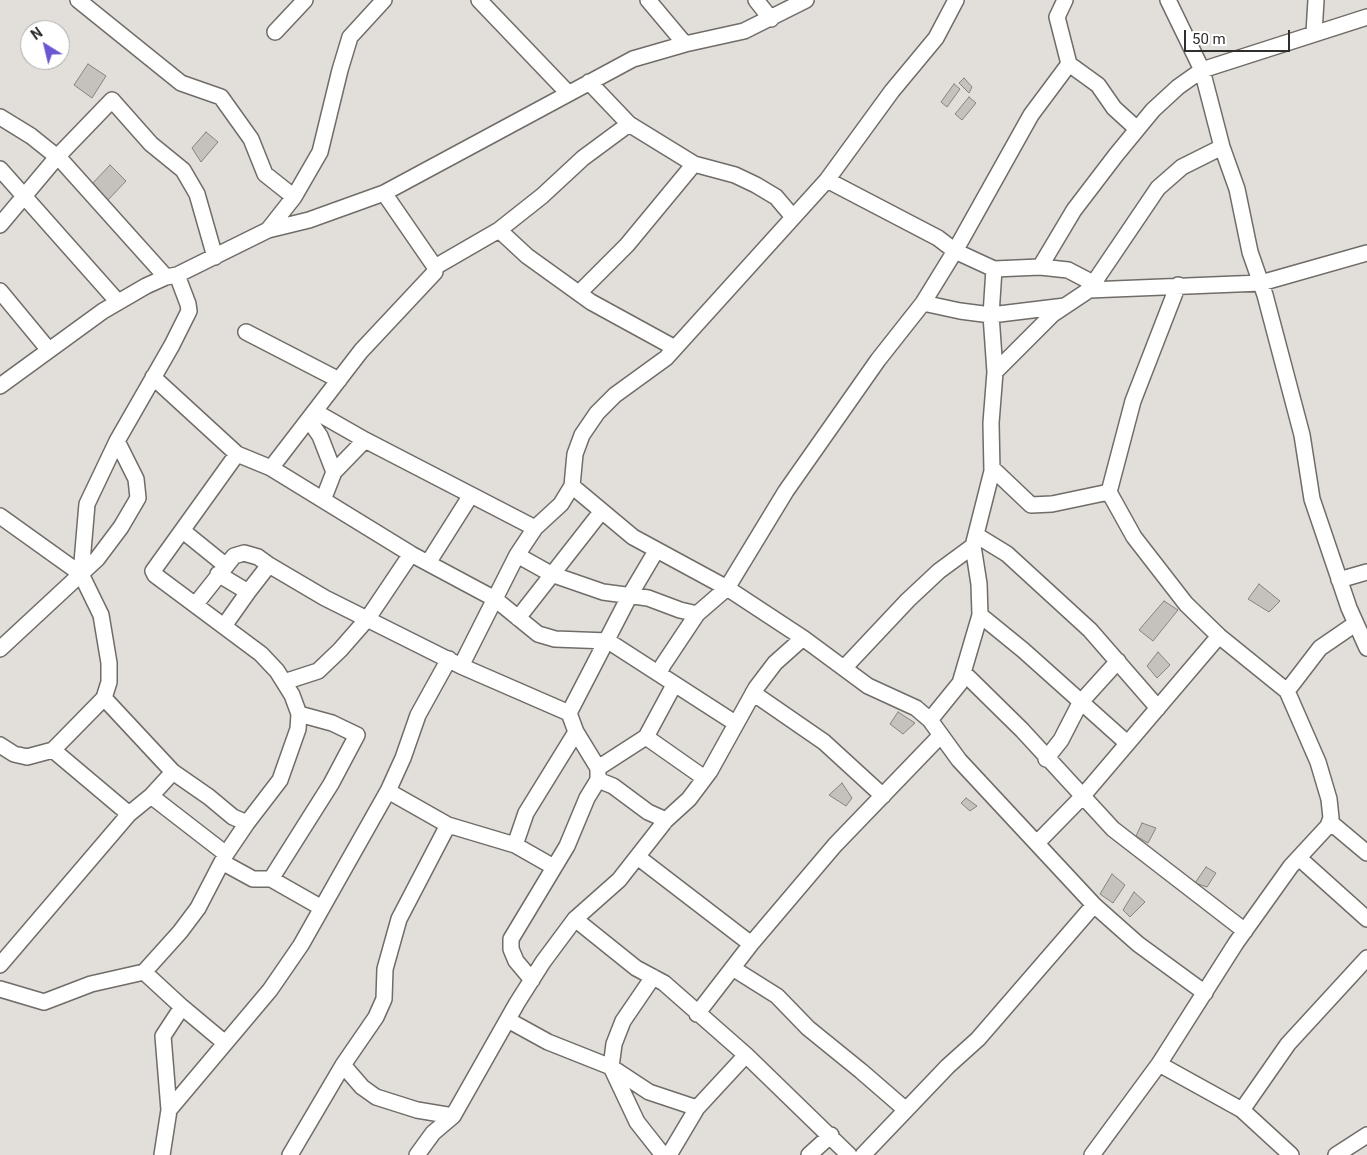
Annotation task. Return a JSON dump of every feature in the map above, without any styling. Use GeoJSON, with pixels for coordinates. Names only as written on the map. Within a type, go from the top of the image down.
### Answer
{"type":"FeatureCollection","features":[{"type":"Feature","properties":{"kind":"street"},"geometry":{"type":"LineString","coordinates":[[78,0],[181,83],[221,97],[251,139],[264,174],[294,197]]}},
{"type":"Feature","properties":{"kind":"street"},"geometry":{"type":"LineString","coordinates":[[275,32],[306,0]]}},
{"type":"Feature","properties":{"kind":"street"},"geometry":{"type":"LineString","coordinates":[[268,230],[294,197],[320,152],[350,37],[384,0]]}},
{"type":"Feature","properties":{"kind":"street"},"geometry":{"type":"LineString","coordinates":[[479,0],[568,93]]}},
{"type":"Feature","properties":{"kind":"street"},"geometry":{"type":"LineString","coordinates":[[648,0],[686,44]]}},
{"type":"Feature","properties":{"kind":"street"},"geometry":{"type":"LineString","coordinates":[[756,0],[772,19]]}},
{"type":"Feature","properties":{"kind":"street"},"geometry":{"type":"LineString","coordinates":[[0,386],[48,349],[118,302],[268,230],[309,220],[384,193],[633,59],[686,44],[744,31],[772,19],[806,0]]}},
{"type":"Feature","properties":{"kind":"street"},"geometry":{"type":"LineString","coordinates":[[169,1110],[270,990],[301,945],[388,791],[404,758],[418,715],[496,599],[517,555],[535,528],[560,504],[572,486],[575,454],[582,435],[597,413],[615,395],[648,373],[675,348],[827,180],[892,92],[936,38],[956,0]]}},
{"type":"Feature","properties":{"kind":"street"},"geometry":{"type":"LineString","coordinates":[[1065,0],[1057,17],[1069,64],[1098,85],[1114,108],[1137,130]]}},
{"type":"Feature","properties":{"kind":"street"},"geometry":{"type":"LineString","coordinates":[[1168,0],[1202,70],[1222,147],[1237,189],[1250,252],[1261,283],[1302,435],[1312,499],[1355,624],[1367,648]]}},
{"type":"Feature","properties":{"kind":"street"},"geometry":{"type":"LineString","coordinates":[[1314,33],[1316,0]]}},
{"type":"Feature","properties":{"kind":"street"},"geometry":{"type":"LineString","coordinates":[[1040,267],[1074,210],[1153,110],[1178,87],[1202,70],[1314,33],[1367,18]]}},
{"type":"Feature","properties":{"kind":"street"},"geometry":{"type":"LineString","coordinates":[[659,674],[697,614],[728,588],[786,491],[878,360],[923,303],[955,251],[1016,139],[1069,64]]}},
{"type":"Feature","properties":{"kind":"street"},"geometry":{"type":"LineString","coordinates":[[589,82],[629,124],[694,164],[735,174],[756,184],[776,198],[793,217]]}},
{"type":"Feature","properties":{"kind":"street"},"geometry":{"type":"LineString","coordinates":[[0,225],[57,156],[112,100],[151,144],[183,170],[197,194],[215,257]]}},
{"type":"Feature","properties":{"kind":"street"},"geometry":{"type":"LineString","coordinates":[[1,116],[57,156],[172,276],[188,304],[188,311],[117,441],[87,504],[81,574]]}},
{"type":"Feature","properties":{"kind":"street"},"geometry":{"type":"LineString","coordinates":[[435,267],[499,230],[542,196],[583,158],[629,124]]}},
{"type":"Feature","properties":{"kind":"street"},"geometry":{"type":"LineString","coordinates":[[995,372],[1053,314],[1091,287],[1158,188],[1182,167],[1222,147]]}},
{"type":"Feature","properties":{"kind":"street"},"geometry":{"type":"LineString","coordinates":[[579,293],[627,245],[694,164]]}},
{"type":"Feature","properties":{"kind":"street"},"geometry":{"type":"LineString","coordinates":[[0,169],[118,302]]}},
{"type":"Feature","properties":{"kind":"street"},"geometry":{"type":"LineString","coordinates":[[827,180],[938,238],[955,251],[994,269],[1040,267],[1068,270],[1091,287],[1261,283],[1367,253]]}},
{"type":"Feature","properties":{"kind":"street"},"geometry":{"type":"LineString","coordinates":[[271,468],[313,416],[361,351],[430,280],[435,272],[435,267],[384,193]]}},
{"type":"Feature","properties":{"kind":"street"},"geometry":{"type":"LineString","coordinates":[[499,230],[527,256],[579,293],[629,324],[675,348]]}},
{"type":"Feature","properties":{"kind":"street"},"geometry":{"type":"LineString","coordinates":[[930,720],[960,683],[980,614],[975,540],[992,468],[991,423],[995,372],[991,315],[994,269]]}},
{"type":"Feature","properties":{"kind":"street"},"geometry":{"type":"LineString","coordinates":[[1092,1155],[1159,1064],[1245,931],[1299,858],[1330,822],[1329,799],[1318,762],[1287,691],[1218,636],[1186,604],[1134,537],[1109,492],[1133,401],[1178,286]]}},
{"type":"Feature","properties":{"kind":"street"},"geometry":{"type":"LineString","coordinates":[[0,291],[48,349]]}},
{"type":"Feature","properties":{"kind":"street"},"geometry":{"type":"LineString","coordinates":[[923,303],[991,315],[1065,306]]}},
{"type":"Feature","properties":{"kind":"street"},"geometry":{"type":"LineString","coordinates":[[246,332],[339,380]]}},
{"type":"Feature","properties":{"kind":"street"},"geometry":{"type":"LineString","coordinates":[[154,376],[236,454],[271,468],[410,554],[496,599],[538,634],[555,639],[608,641],[735,723]]}},
{"type":"Feature","properties":{"kind":"street"},"geometry":{"type":"LineString","coordinates":[[313,416],[365,440],[535,528]]}},
{"type":"Feature","properties":{"kind":"street"},"geometry":{"type":"LineString","coordinates":[[313,416],[334,472]]}},
{"type":"Feature","properties":{"kind":"street"},"geometry":{"type":"LineString","coordinates":[[323,500],[334,472],[365,440]]}},
{"type":"Feature","properties":{"kind":"street"},"geometry":{"type":"LineString","coordinates":[[0,649],[46,604],[97,559],[122,527],[138,498],[136,478],[117,441]]}},
{"type":"Feature","properties":{"kind":"street"},"geometry":{"type":"LineString","coordinates":[[0,989],[44,1002],[91,984],[144,972],[198,908],[224,858],[247,823],[280,780],[298,729],[299,714],[292,694],[277,670],[261,654],[155,576],[153,571],[236,454]]}},
{"type":"Feature","properties":{"kind":"street"},"geometry":{"type":"LineString","coordinates":[[992,468],[1031,505],[1052,504],[1109,492]]}},
{"type":"Feature","properties":{"kind":"street"},"geometry":{"type":"LineString","coordinates":[[572,486],[600,512],[633,537],[728,588],[803,638],[868,686],[916,708],[930,720],[959,760],[1094,905],[1138,944],[1205,993]]}},
{"type":"Feature","properties":{"kind":"street"},"geometry":{"type":"LineString","coordinates":[[428,563],[471,494]]}},
{"type":"Feature","properties":{"kind":"street"},"geometry":{"type":"LineString","coordinates":[[518,618],[600,512]]}},
{"type":"Feature","properties":{"kind":"street"},"geometry":{"type":"LineString","coordinates":[[0,516],[81,574],[101,615],[109,663],[109,682],[104,698],[53,750],[26,757],[14,754],[0,745]]}},
{"type":"Feature","properties":{"kind":"street"},"geometry":{"type":"LineString","coordinates":[[183,531],[222,570],[248,592]]}},
{"type":"Feature","properties":{"kind":"street"},"geometry":{"type":"LineString","coordinates":[[975,540],[1007,554],[1029,574],[1090,630],[1158,708]]}},
{"type":"Feature","properties":{"kind":"street"},"geometry":{"type":"LineString","coordinates":[[844,668],[908,600],[938,571],[975,540]]}},
{"type":"Feature","properties":{"kind":"street"},"geometry":{"type":"LineString","coordinates":[[569,713],[608,641],[630,595],[656,551]]}},
{"type":"Feature","properties":{"kind":"street"},"geometry":{"type":"LineString","coordinates":[[195,605],[234,556],[244,553],[258,557],[333,602],[455,662],[569,713],[576,732],[598,774],[648,812],[666,820]]}},
{"type":"Feature","properties":{"kind":"street"},"geometry":{"type":"LineString","coordinates":[[284,682],[318,671],[368,618],[410,554]]}},
{"type":"Feature","properties":{"kind":"street"},"geometry":{"type":"LineString","coordinates":[[517,555],[551,574],[603,592],[648,598],[697,614]]}},
{"type":"Feature","properties":{"kind":"street"},"geometry":{"type":"LineString","coordinates":[[224,626],[269,565]]}},
{"type":"Feature","properties":{"kind":"street"},"geometry":{"type":"LineString","coordinates":[[1339,580],[1367,572]]}},
{"type":"Feature","properties":{"kind":"street"},"geometry":{"type":"LineString","coordinates":[[980,614],[1127,743]]}},
{"type":"Feature","properties":{"kind":"street"},"geometry":{"type":"LineString","coordinates":[[1287,691],[1320,648],[1355,624]]}},
{"type":"Feature","properties":{"kind":"street"},"geometry":{"type":"LineString","coordinates":[[1037,842],[1081,798],[1218,636]]}},
{"type":"Feature","properties":{"kind":"street"},"geometry":{"type":"LineString","coordinates":[[417,1155],[433,1133],[453,1116],[532,980],[575,919],[619,880],[639,858],[666,820],[689,799],[703,777],[710,770],[753,693],[775,663],[803,638]]}},
{"type":"Feature","properties":{"kind":"street"},"geometry":{"type":"LineString","coordinates":[[1046,758],[1061,740],[1080,703],[1118,661]]}},
{"type":"Feature","properties":{"kind":"street"},"geometry":{"type":"LineString","coordinates":[[964,673],[1016,724],[1081,798],[1112,829],[1245,931]]}},
{"type":"Feature","properties":{"kind":"street"},"geometry":{"type":"LineString","coordinates":[[532,980],[516,961],[511,949],[511,939],[550,876],[552,866],[567,846],[598,774],[646,737],[674,684]]}},
{"type":"Feature","properties":{"kind":"street"},"geometry":{"type":"LineString","coordinates":[[753,693],[824,742],[883,796]]}},
{"type":"Feature","properties":{"kind":"street"},"geometry":{"type":"LineString","coordinates":[[104,698],[173,772],[209,797],[233,817],[247,823]]}},
{"type":"Feature","properties":{"kind":"street"},"geometry":{"type":"LineString","coordinates":[[271,879],[332,784],[357,735],[332,722],[299,714]]}},
{"type":"Feature","properties":{"kind":"street"},"geometry":{"type":"LineString","coordinates":[[516,845],[526,813],[576,732]]}},
{"type":"Feature","properties":{"kind":"street"},"geometry":{"type":"LineString","coordinates":[[697,1014],[752,944],[835,845],[941,735]]}},
{"type":"Feature","properties":{"kind":"street"},"geometry":{"type":"LineString","coordinates":[[646,737],[703,777]]}},
{"type":"Feature","properties":{"kind":"street"},"geometry":{"type":"LineString","coordinates":[[53,750],[129,814]]}},
{"type":"Feature","properties":{"kind":"street"},"geometry":{"type":"LineString","coordinates":[[0,964],[129,814],[151,796],[173,772]]}},
{"type":"Feature","properties":{"kind":"street"},"geometry":{"type":"LineString","coordinates":[[1067,811],[1070,784]]}},
{"type":"Feature","properties":{"kind":"street"},"geometry":{"type":"LineString","coordinates":[[388,791],[448,825],[516,845],[552,866]]}},
{"type":"Feature","properties":{"kind":"street"},"geometry":{"type":"LineString","coordinates":[[151,796],[224,858],[253,879],[271,879],[322,908]]}},
{"type":"Feature","properties":{"kind":"street"},"geometry":{"type":"LineString","coordinates":[[1330,822],[1367,852]]}},
{"type":"Feature","properties":{"kind":"street"},"geometry":{"type":"LineString","coordinates":[[290,1155],[343,1065],[376,1017],[384,999],[385,969],[399,919],[448,825]]}},
{"type":"Feature","properties":{"kind":"street"},"geometry":{"type":"LineString","coordinates":[[639,858],[752,944]]}},
{"type":"Feature","properties":{"kind":"street"},"geometry":{"type":"LineString","coordinates":[[1299,858],[1367,918]]}},
{"type":"Feature","properties":{"kind":"street"},"geometry":{"type":"LineString","coordinates":[[863,1155],[1011,1004],[1094,905]]}},
{"type":"Feature","properties":{"kind":"street"},"geometry":{"type":"LineString","coordinates":[[575,919],[636,968],[664,983],[697,1014],[746,1055],[831,1135],[849,1155]]}},
{"type":"Feature","properties":{"kind":"street"},"geometry":{"type":"LineString","coordinates":[[1242,1110],[1288,1044],[1367,958]]}},
{"type":"Feature","properties":{"kind":"street"},"geometry":{"type":"LineString","coordinates":[[734,969],[777,996],[808,1028],[906,1110]]}},
{"type":"Feature","properties":{"kind":"street"},"geometry":{"type":"LineString","coordinates":[[144,972],[182,1007],[225,1042]]}},
{"type":"Feature","properties":{"kind":"street"},"geometry":{"type":"LineString","coordinates":[[653,977],[623,1021],[614,1044],[611,1067],[636,1122],[663,1155]]}},
{"type":"Feature","properties":{"kind":"street"},"geometry":{"type":"LineString","coordinates":[[162,1155],[169,1110],[163,1036],[182,1007]]}},
{"type":"Feature","properties":{"kind":"street"},"geometry":{"type":"LineString","coordinates":[[508,1020],[548,1042],[611,1067],[649,1092],[697,1108]]}},
{"type":"Feature","properties":{"kind":"street"},"geometry":{"type":"LineString","coordinates":[[669,1155],[697,1108],[746,1055]]}},
{"type":"Feature","properties":{"kind":"street"},"geometry":{"type":"LineString","coordinates":[[1159,1064],[1242,1110],[1291,1155]]}},
{"type":"Feature","properties":{"kind":"street"},"geometry":{"type":"LineString","coordinates":[[343,1065],[362,1088],[376,1097],[418,1110],[453,1116]]}},
{"type":"Feature","properties":{"kind":"street"},"geometry":{"type":"LineString","coordinates":[[810,1155],[831,1135]]}},
{"type":"Feature","properties":{"kind":"street"},"geometry":{"type":"LineString","coordinates":[[1336,1155],[1367,1135]]}},
{"type":"Feature","properties":{"kind":"building"},"geometry":{"type":"Polygon","coordinates":[[[88,64],[106,76],[92,98],[74,85],[88,64]]]}},
{"type":"Feature","properties":{"kind":"building"},"geometry":{"type":"Polygon","coordinates":[[[964,78],[972,87],[969,93],[959,83],[964,78]]]}},
{"type":"Feature","properties":{"kind":"building"},"geometry":{"type":"Polygon","coordinates":[[[954,84],[960,89],[947,107],[941,102],[954,84]]]}},
{"type":"Feature","properties":{"kind":"building"},"geometry":{"type":"Polygon","coordinates":[[[969,97],[976,103],[962,120],[955,114],[969,97]]]}},
{"type":"Feature","properties":{"kind":"building"},"geometry":{"type":"Polygon","coordinates":[[[206,132],[218,142],[201,162],[192,148],[206,132]]]}},
{"type":"Feature","properties":{"kind":"building"},"geometry":{"type":"Polygon","coordinates":[[[110,165],[126,181],[107,201],[91,185],[110,165]]]}},
{"type":"Feature","properties":{"kind":"building"},"geometry":{"type":"Polygon","coordinates":[[[1259,584],[1280,601],[1269,612],[1248,599],[1259,584]]]}},
{"type":"Feature","properties":{"kind":"building"},"geometry":{"type":"Polygon","coordinates":[[[1164,601],[1178,610],[1153,641],[1139,630],[1164,601]]]}},
{"type":"Feature","properties":{"kind":"building"},"geometry":{"type":"Polygon","coordinates":[[[1158,652],[1170,665],[1157,678],[1147,666],[1158,652]]]}},
{"type":"Feature","properties":{"kind":"building"},"geometry":{"type":"Polygon","coordinates":[[[898,712],[915,723],[903,734],[890,724],[898,712]]]}},
{"type":"Feature","properties":{"kind":"building"},"geometry":{"type":"Polygon","coordinates":[[[842,783],[852,798],[846,806],[829,795],[842,783]]]}},
{"type":"Feature","properties":{"kind":"building"},"geometry":{"type":"Polygon","coordinates":[[[966,798],[977,806],[970,811],[961,803],[966,798]]]}},
{"type":"Feature","properties":{"kind":"building"},"geometry":{"type":"Polygon","coordinates":[[[1142,823],[1156,828],[1148,843],[1136,836],[1142,823]]]}},
{"type":"Feature","properties":{"kind":"building"},"geometry":{"type":"Polygon","coordinates":[[[1206,867],[1216,873],[1207,887],[1195,883],[1206,867]]]}},
{"type":"Feature","properties":{"kind":"building"},"geometry":{"type":"Polygon","coordinates":[[[1112,874],[1125,885],[1113,903],[1100,894],[1112,874]]]}},
{"type":"Feature","properties":{"kind":"building"},"geometry":{"type":"Polygon","coordinates":[[[1134,892],[1145,902],[1130,917],[1123,910],[1134,892]]]}}]}
